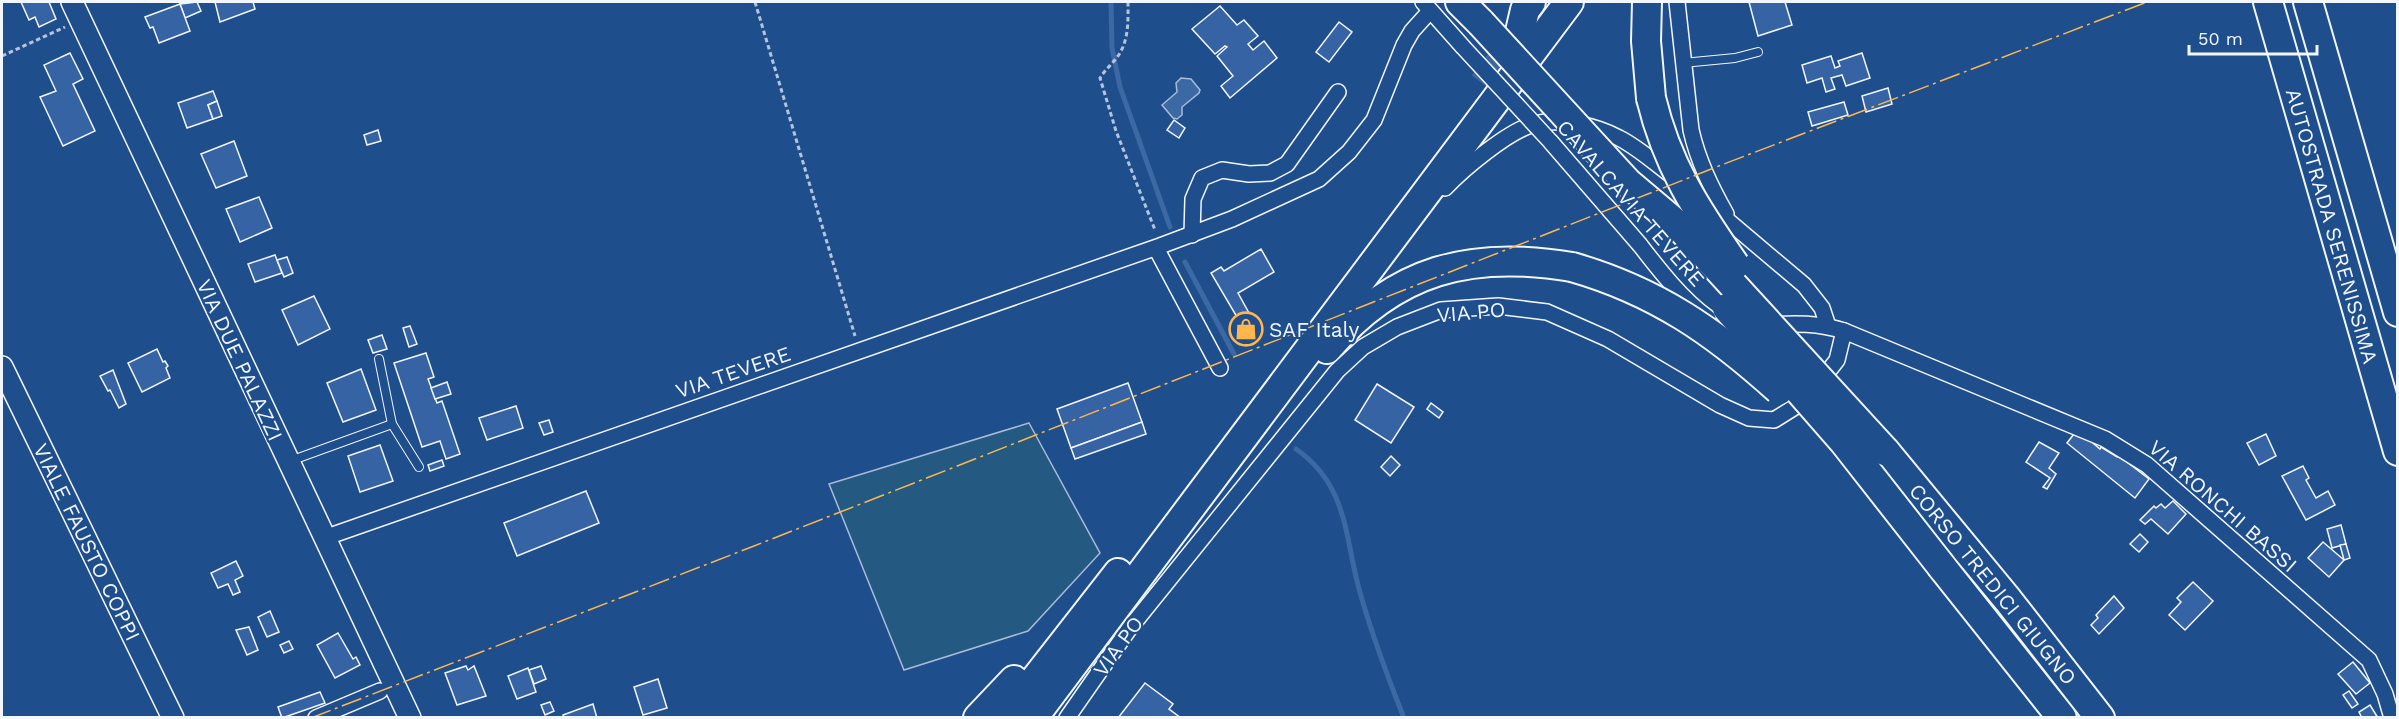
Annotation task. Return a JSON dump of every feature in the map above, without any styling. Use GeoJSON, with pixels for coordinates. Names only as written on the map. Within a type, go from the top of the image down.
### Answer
{"type":"FeatureCollection","features":[{"type":"Feature","properties":{"kind":"highway"},"geometry":{"type":"LineString","coordinates":[[1460,2],[1630,185],[1679,226],[1885,451]]}},
{"type":"Feature","properties":{"kind":"highway"},"geometry":{"type":"LineString","coordinates":[[1531,2],[1524,10],[1519,36],[1545,2]]}},
{"type":"Feature","properties":{"kind":"highway","name":"VIA PO"},"geometry":{"type":"LineString","coordinates":[[1083,652],[1569,2]]}},
{"type":"Feature","properties":{"kind":"highway"},"geometry":{"type":"LineString","coordinates":[[1647,2],[1646,41],[1651,98],[1670,160],[1681,184],[1738,270],[1885,451]]}},
{"type":"Feature","properties":{"kind":"highway"},"geometry":{"type":"LineString","coordinates":[[2252,2],[2296,103]]}},
{"type":"Feature","properties":{"kind":"highway","name":"AUTOSTRADA SERENISSIMA"},"geometry":{"type":"LineString","coordinates":[[2268,2],[2397,451]]}},
{"type":"Feature","properties":{"kind":"highway","name":"AUTOSTRADA SERENISSIMA"},"geometry":{"type":"LineString","coordinates":[[2308,2],[2397,312]]}},
{"type":"Feature","properties":{"kind":"highway"},"geometry":{"type":"LineString","coordinates":[[1005,717],[1117,573],[1483,84]]}},
{"type":"Feature","properties":{"kind":"highway"},"geometry":{"type":"LineString","coordinates":[[1630,185],[1666,238],[1844,442],[1942,567]]}},
{"type":"Feature","properties":{"kind":"highway"},"geometry":{"type":"LineString","coordinates":[[1195,500],[1342,332],[1377,302],[1418,279],[1470,262],[1505,259],[1572,267],[1602,275],[1641,291],[1689,318],[1740,356],[1812,421],[1942,567]]}},
{"type":"Feature","properties":{"kind":"highway","name":"CORSO TREDICI GIUGNO"},"geometry":{"type":"LineString","coordinates":[[1885,451],[2008,600],[2100,717]]}},
{"type":"Feature","properties":{"kind":"highway","name":"CORSO TREDICI GIUGNO"},"geometry":{"type":"LineString","coordinates":[[1942,567],[2062,717]]}},
{"type":"Feature","properties":{"kind":"highway"},"geometry":{"type":"LineString","coordinates":[[978,717],[1117,573]]}},
{"type":"Feature","properties":{"kind":"highway"},"geometry":{"type":"LineString","coordinates":[[1033,717],[1083,652]]}},
{"type":"Feature","properties":{"kind":"highway"},"geometry":{"type":"LineString","coordinates":[[1042,717],[1083,652]]}},
{"type":"Feature","properties":{"kind":"street"},"geometry":{"type":"LineString","coordinates":[[1677,2],[1683,63],[1696,150],[1710,186],[1732,225]]}},
{"type":"Feature","properties":{"kind":"street","name":"VIA TEVERE"},"geometry":{"type":"LineString","coordinates":[[324,538],[1192,235],[1319,179],[1349,152],[1374,120],[1398,59],[1426,6]]}},
{"type":"Feature","properties":{"kind":"street","name":"CAVALCAVIA TEVERE"},"geometry":{"type":"LineString","coordinates":[[1426,6],[1550,141],[1695,307],[1717,324],[1728,326],[1799,323],[1828,326],[1844,331]]}},
{"type":"Feature","properties":{"kind":"street","name":"VIA DUE PALAZZI"},"geometry":{"type":"LineString","coordinates":[[76,11],[410,717]]}},
{"type":"Feature","properties":{"kind":"street"},"geometry":{"type":"LineString","coordinates":[[1192,235],[1193,199],[1202,178],[1222,170],[1249,174],[1270,173],[1287,164],[1338,92]]}},
{"type":"Feature","properties":{"kind":"street"},"geometry":{"type":"LineString","coordinates":[[1389,240],[1428,206],[1457,175],[1496,145],[1533,125],[1560,122],[1592,128],[1619,138],[1687,186],[1804,285],[1822,308],[1828,326]]}},
{"type":"Feature","properties":{"kind":"street"},"geometry":{"type":"LineString","coordinates":[[1158,247],[1220,368]]}},
{"type":"Feature","properties":{"kind":"street","name":"VIA PO"},"geometry":{"type":"LineString","coordinates":[[1067,717],[1129,628],[1337,371],[1363,346],[1397,327],[1442,310],[1498,306],[1547,312],[1608,339],[1720,405],[1749,418],[1774,420],[1806,400],[1837,360],[1844,331]]}},
{"type":"Feature","properties":{"kind":"street","name":"VIA RONCHI BASSI"},"geometry":{"type":"LineString","coordinates":[[1844,331],[2105,439],[2147,465],[2369,660],[2385,694],[2392,717]]}},
{"type":"Feature","properties":{"kind":"street","name":"VIALE FAUSTO COPPI"},"geometry":{"type":"LineString","coordinates":[[2,367],[173,717]]}},
{"type":"Feature","properties":{"kind":"street"},"geometry":{"type":"LineString","coordinates":[[316,717],[380,691]]}},
{"type":"Feature","properties":{"kind":"lane"},"geometry":{"type":"LineString","coordinates":[[1683,63],[1735,58],[1758,52]]}},
{"type":"Feature","properties":{"kind":"lane"},"geometry":{"type":"LineString","coordinates":[[379,359],[392,424],[418,467]]}},
{"type":"Feature","properties":{"kind":"lane"},"geometry":{"type":"LineString","coordinates":[[288,461],[392,424]]}},
{"type":"Feature","properties":{"kind":"path"},"geometry":{"type":"LineString","coordinates":[[755,2],[859,350]]}},
{"type":"Feature","properties":{"kind":"path"},"geometry":{"type":"LineString","coordinates":[[1128,2],[1127,34],[1121,51],[1100,78],[1158,247]]}},
{"type":"Feature","properties":{"kind":"path"},"geometry":{"type":"LineString","coordinates":[[2,56],[76,11]]}},
{"type":"Feature","properties":{"kind":"shaded area"},"geometry":{"type":"Polygon","coordinates":[[[1181,78],[1191,79],[1200,90],[1182,107],[1182,115],[1177,119],[1173,118],[1162,105],[1177,92],[1176,83],[1181,78]]]}},
{"type":"Feature","properties":{"kind":"shaded area"},"geometry":{"type":"Polygon","coordinates":[[[1029,423],[1100,553],[1028,631],[904,670],[829,484],[1029,423]]]}},
{"type":"Feature","properties":{"kind":"building"},"geometry":{"type":"Polygon","coordinates":[[[21,2],[49,2],[56,19],[39,27],[35,17],[29,20],[21,2]]]}},
{"type":"Feature","properties":{"kind":"building"},"geometry":{"type":"Polygon","coordinates":[[[197,2],[201,11],[185,18],[180,4],[197,2]]]}},
{"type":"Feature","properties":{"kind":"building"},"geometry":{"type":"Polygon","coordinates":[[[215,2],[253,2],[255,9],[220,22],[215,2]]]}},
{"type":"Feature","properties":{"kind":"building"},"geometry":{"type":"Polygon","coordinates":[[[1749,2],[1785,2],[1792,25],[1758,36],[1749,2]]]}},
{"type":"Feature","properties":{"kind":"building"},"geometry":{"type":"Polygon","coordinates":[[[180,4],[190,31],[159,43],[153,27],[150,28],[145,17],[180,4]]]}},
{"type":"Feature","properties":{"kind":"building"},"geometry":{"type":"Polygon","coordinates":[[[1220,6],[1237,25],[1244,20],[1258,36],[1248,44],[1253,50],[1264,41],[1277,58],[1230,98],[1221,86],[1233,76],[1217,56],[1227,47],[1225,46],[1215,54],[1192,29],[1220,6]]]}},
{"type":"Feature","properties":{"kind":"building"},"geometry":{"type":"Polygon","coordinates":[[[1339,22],[1352,32],[1329,62],[1316,52],[1339,22]]]}},
{"type":"Feature","properties":{"kind":"building"},"geometry":{"type":"Polygon","coordinates":[[[70,53],[83,79],[73,84],[95,131],[63,146],[40,97],[56,91],[44,65],[70,53]]]}},
{"type":"Feature","properties":{"kind":"building"},"geometry":{"type":"Polygon","coordinates":[[[1862,53],[1870,78],[1846,86],[1842,75],[1831,78],[1835,89],[1826,92],[1822,78],[1807,83],[1802,65],[1831,56],[1835,68],[1840,66],[1838,61],[1862,53]]]}},
{"type":"Feature","properties":{"kind":"building"},"geometry":{"type":"Polygon","coordinates":[[[1888,88],[1892,104],[1866,112],[1862,96],[1888,88]]]}},
{"type":"Feature","properties":{"kind":"building"},"geometry":{"type":"Polygon","coordinates":[[[213,91],[217,101],[208,105],[213,119],[187,128],[178,103],[213,91]]]}},
{"type":"Feature","properties":{"kind":"building"},"geometry":{"type":"Polygon","coordinates":[[[217,101],[222,116],[213,119],[208,105],[217,101]]]}},
{"type":"Feature","properties":{"kind":"building"},"geometry":{"type":"Polygon","coordinates":[[[1844,102],[1848,115],[1812,126],[1808,112],[1844,102]]]}},
{"type":"Feature","properties":{"kind":"building"},"geometry":{"type":"Polygon","coordinates":[[[1174,120],[1185,128],[1179,138],[1167,130],[1174,120]]]}},
{"type":"Feature","properties":{"kind":"building"},"geometry":{"type":"Polygon","coordinates":[[[378,130],[381,141],[367,145],[364,135],[378,130]]]}},
{"type":"Feature","properties":{"kind":"building"},"geometry":{"type":"Polygon","coordinates":[[[234,141],[247,176],[216,188],[201,154],[234,141]]]}},
{"type":"Feature","properties":{"kind":"building"},"geometry":{"type":"Polygon","coordinates":[[[259,197],[272,228],[240,242],[226,209],[259,197]]]}},
{"type":"Feature","properties":{"kind":"building"},"geometry":{"type":"Polygon","coordinates":[[[1261,249],[1274,272],[1238,293],[1254,322],[1244,329],[1211,273],[1221,267],[1224,271],[1261,249]]]}},
{"type":"Feature","properties":{"kind":"building"},"geometry":{"type":"Polygon","coordinates":[[[275,255],[282,273],[255,282],[248,264],[275,255]]]}},
{"type":"Feature","properties":{"kind":"building"},"geometry":{"type":"Polygon","coordinates":[[[287,257],[293,273],[284,277],[277,260],[287,257]]]}},
{"type":"Feature","properties":{"kind":"building"},"geometry":{"type":"Polygon","coordinates":[[[314,296],[330,329],[298,345],[282,310],[314,296]]]}},
{"type":"Feature","properties":{"kind":"building"},"geometry":{"type":"Polygon","coordinates":[[[410,326],[417,344],[409,347],[403,328],[410,326]]]}},
{"type":"Feature","properties":{"kind":"building"},"geometry":{"type":"Polygon","coordinates":[[[382,335],[387,349],[373,353],[368,340],[382,335]]]}},
{"type":"Feature","properties":{"kind":"building"},"geometry":{"type":"Polygon","coordinates":[[[157,349],[163,362],[165,361],[168,366],[166,368],[170,378],[142,392],[128,363],[157,349]]]}},
{"type":"Feature","properties":{"kind":"building"},"geometry":{"type":"Polygon","coordinates":[[[426,353],[434,377],[428,379],[437,403],[442,401],[460,454],[446,459],[440,441],[422,447],[394,363],[426,353]]]}},
{"type":"Feature","properties":{"kind":"building"},"geometry":{"type":"Polygon","coordinates":[[[361,369],[376,410],[343,422],[327,383],[361,369]]]}},
{"type":"Feature","properties":{"kind":"building"},"geometry":{"type":"Polygon","coordinates":[[[113,370],[126,404],[119,408],[100,376],[113,370]]]}},
{"type":"Feature","properties":{"kind":"building"},"geometry":{"type":"Polygon","coordinates":[[[447,382],[451,394],[435,399],[431,388],[447,382]]]}},
{"type":"Feature","properties":{"kind":"building"},"geometry":{"type":"Polygon","coordinates":[[[1128,383],[1142,422],[1071,448],[1057,409],[1128,383]]]}},
{"type":"Feature","properties":{"kind":"building"},"geometry":{"type":"Polygon","coordinates":[[[1377,384],[1414,407],[1391,443],[1355,420],[1377,384]]]}},
{"type":"Feature","properties":{"kind":"building"},"geometry":{"type":"Polygon","coordinates":[[[1431,403],[1443,412],[1439,418],[1427,409],[1431,403]]]}},
{"type":"Feature","properties":{"kind":"building"},"geometry":{"type":"Polygon","coordinates":[[[516,406],[523,428],[487,440],[479,418],[516,406]]]}},
{"type":"Feature","properties":{"kind":"building"},"geometry":{"type":"Polygon","coordinates":[[[549,420],[553,432],[544,435],[539,423],[549,420]]]}},
{"type":"Feature","properties":{"kind":"building"},"geometry":{"type":"Polygon","coordinates":[[[1142,422],[1146,434],[1075,459],[1071,448],[1142,422]]]}},
{"type":"Feature","properties":{"kind":"building"},"geometry":{"type":"Polygon","coordinates":[[[2080,432],[2100,449],[2101,447],[2119,456],[2149,479],[2135,498],[2067,443],[2074,434],[2080,432]]]}},
{"type":"Feature","properties":{"kind":"building"},"geometry":{"type":"Polygon","coordinates":[[[2266,434],[2276,456],[2259,465],[2247,443],[2266,434]]]}},
{"type":"Feature","properties":{"kind":"building"},"geometry":{"type":"Polygon","coordinates":[[[2039,442],[2059,453],[2049,468],[2056,474],[2047,489],[2043,487],[2050,478],[2026,462],[2039,442]]]}},
{"type":"Feature","properties":{"kind":"building"},"geometry":{"type":"Polygon","coordinates":[[[380,445],[393,481],[360,492],[348,456],[380,445]]]}},
{"type":"Feature","properties":{"kind":"building"},"geometry":{"type":"Polygon","coordinates":[[[1391,456],[1400,465],[1390,476],[1381,467],[1391,456]]]}},
{"type":"Feature","properties":{"kind":"building"},"geometry":{"type":"Polygon","coordinates":[[[442,460],[444,466],[430,471],[428,465],[442,460]]]}},
{"type":"Feature","properties":{"kind":"building"},"geometry":{"type":"Polygon","coordinates":[[[2303,466],[2309,478],[2306,480],[2316,498],[2328,491],[2335,505],[2306,520],[2282,476],[2303,466]]]}},
{"type":"Feature","properties":{"kind":"building"},"geometry":{"type":"Polygon","coordinates":[[[586,491],[599,523],[517,556],[504,523],[586,491]]]}},
{"type":"Feature","properties":{"kind":"building"},"geometry":{"type":"Polygon","coordinates":[[[2173,501],[2186,514],[2168,534],[2151,519],[2145,524],[2140,520],[2154,506],[2156,508],[2161,504],[2165,508],[2173,501]]]}},
{"type":"Feature","properties":{"kind":"building"},"geometry":{"type":"Polygon","coordinates":[[[2341,525],[2346,544],[2332,548],[2327,529],[2341,525]]]}},
{"type":"Feature","properties":{"kind":"building"},"geometry":{"type":"Polygon","coordinates":[[[2140,534],[2148,542],[2139,552],[2130,544],[2140,534]]]}},
{"type":"Feature","properties":{"kind":"building"},"geometry":{"type":"Polygon","coordinates":[[[2323,542],[2344,560],[2329,577],[2308,558],[2323,542]]]}},
{"type":"Feature","properties":{"kind":"building"},"geometry":{"type":"Polygon","coordinates":[[[2346,544],[2350,558],[2344,560],[2340,545],[2346,544]]]}},
{"type":"Feature","properties":{"kind":"building"},"geometry":{"type":"Polygon","coordinates":[[[236,561],[243,576],[235,580],[240,592],[233,595],[228,584],[218,588],[211,573],[236,561]]]}},
{"type":"Feature","properties":{"kind":"building"},"geometry":{"type":"Polygon","coordinates":[[[2193,582],[2213,601],[2185,630],[2169,615],[2181,602],[2177,598],[2193,582]]]}},
{"type":"Feature","properties":{"kind":"building"},"geometry":{"type":"Polygon","coordinates":[[[2114,596],[2124,608],[2099,634],[2091,625],[2098,618],[2096,615],[2114,596]]]}},
{"type":"Feature","properties":{"kind":"building"},"geometry":{"type":"Polygon","coordinates":[[[270,611],[279,632],[267,637],[258,617],[270,611]]]}},
{"type":"Feature","properties":{"kind":"building"},"geometry":{"type":"Polygon","coordinates":[[[249,627],[258,650],[247,655],[236,630],[249,627]]]}},
{"type":"Feature","properties":{"kind":"building"},"geometry":{"type":"Polygon","coordinates":[[[338,633],[353,659],[356,657],[360,665],[335,678],[317,645],[338,633]]]}},
{"type":"Feature","properties":{"kind":"building"},"geometry":{"type":"Polygon","coordinates":[[[289,641],[293,649],[284,653],[280,645],[289,641]]]}},
{"type":"Feature","properties":{"kind":"building"},"geometry":{"type":"Polygon","coordinates":[[[2353,662],[2370,683],[2356,694],[2338,674],[2353,662]]]}},
{"type":"Feature","properties":{"kind":"building"},"geometry":{"type":"Polygon","coordinates":[[[466,666],[468,670],[474,666],[486,696],[457,705],[445,673],[466,666]]]}},
{"type":"Feature","properties":{"kind":"building"},"geometry":{"type":"Polygon","coordinates":[[[541,666],[546,679],[534,684],[529,670],[541,666]]]}},
{"type":"Feature","properties":{"kind":"building"},"geometry":{"type":"Polygon","coordinates":[[[528,668],[536,692],[517,699],[508,676],[528,668]]]}},
{"type":"Feature","properties":{"kind":"building"},"geometry":{"type":"Polygon","coordinates":[[[658,679],[667,708],[643,715],[634,687],[658,679]]]}},
{"type":"Feature","properties":{"kind":"building"},"geometry":{"type":"Polygon","coordinates":[[[1145,683],[1173,704],[1169,709],[1181,718],[1118,718],[1145,683]]]}},
{"type":"Feature","properties":{"kind":"building"},"geometry":{"type":"Polygon","coordinates":[[[2349,691],[2358,704],[2352,708],[2343,695],[2349,691]]]}},
{"type":"Feature","properties":{"kind":"building"},"geometry":{"type":"Polygon","coordinates":[[[320,692],[325,703],[282,718],[278,707],[320,692]]]}},
{"type":"Feature","properties":{"kind":"building"},"geometry":{"type":"Polygon","coordinates":[[[550,702],[554,711],[545,715],[541,705],[550,702]]]}},
{"type":"Feature","properties":{"kind":"building"},"geometry":{"type":"Polygon","coordinates":[[[593,704],[597,718],[564,718],[563,715],[593,704]]]}},
{"type":"Feature","properties":{"kind":"building"},"geometry":{"type":"Polygon","coordinates":[[[2370,705],[2378,718],[2362,718],[2359,712],[2370,705]]]}},
{"type":"Feature","properties":{"kind":"waterway"},"geometry":{"type":"LineString","coordinates":[[1111,2],[1112,48],[1120,87],[1170,227]]}},
{"type":"Feature","properties":{"kind":"waterway"},"geometry":{"type":"LineString","coordinates":[[1185,262],[1234,354]]}},
{"type":"Feature","properties":{"kind":"waterway"},"geometry":{"type":"LineString","coordinates":[[1296,449],[1314,464],[1327,480],[1336,497],[1366,611],[1404,718]]}},
{"type":"Feature","properties":{"kind":"tunnel"},"geometry":{"type":"LineString","coordinates":[[1483,84],[1519,36]]}},
{"type":"Feature","properties":{"kind":"power"},"geometry":{"type":"LineString","coordinates":[[311,718],[1724,164],[2147,2]]}},
{"type":"Feature","properties":{"kind":"place","name":"SAF Italy"},"geometry":{"type":"Point","coordinates":[1246,329]}}]}
